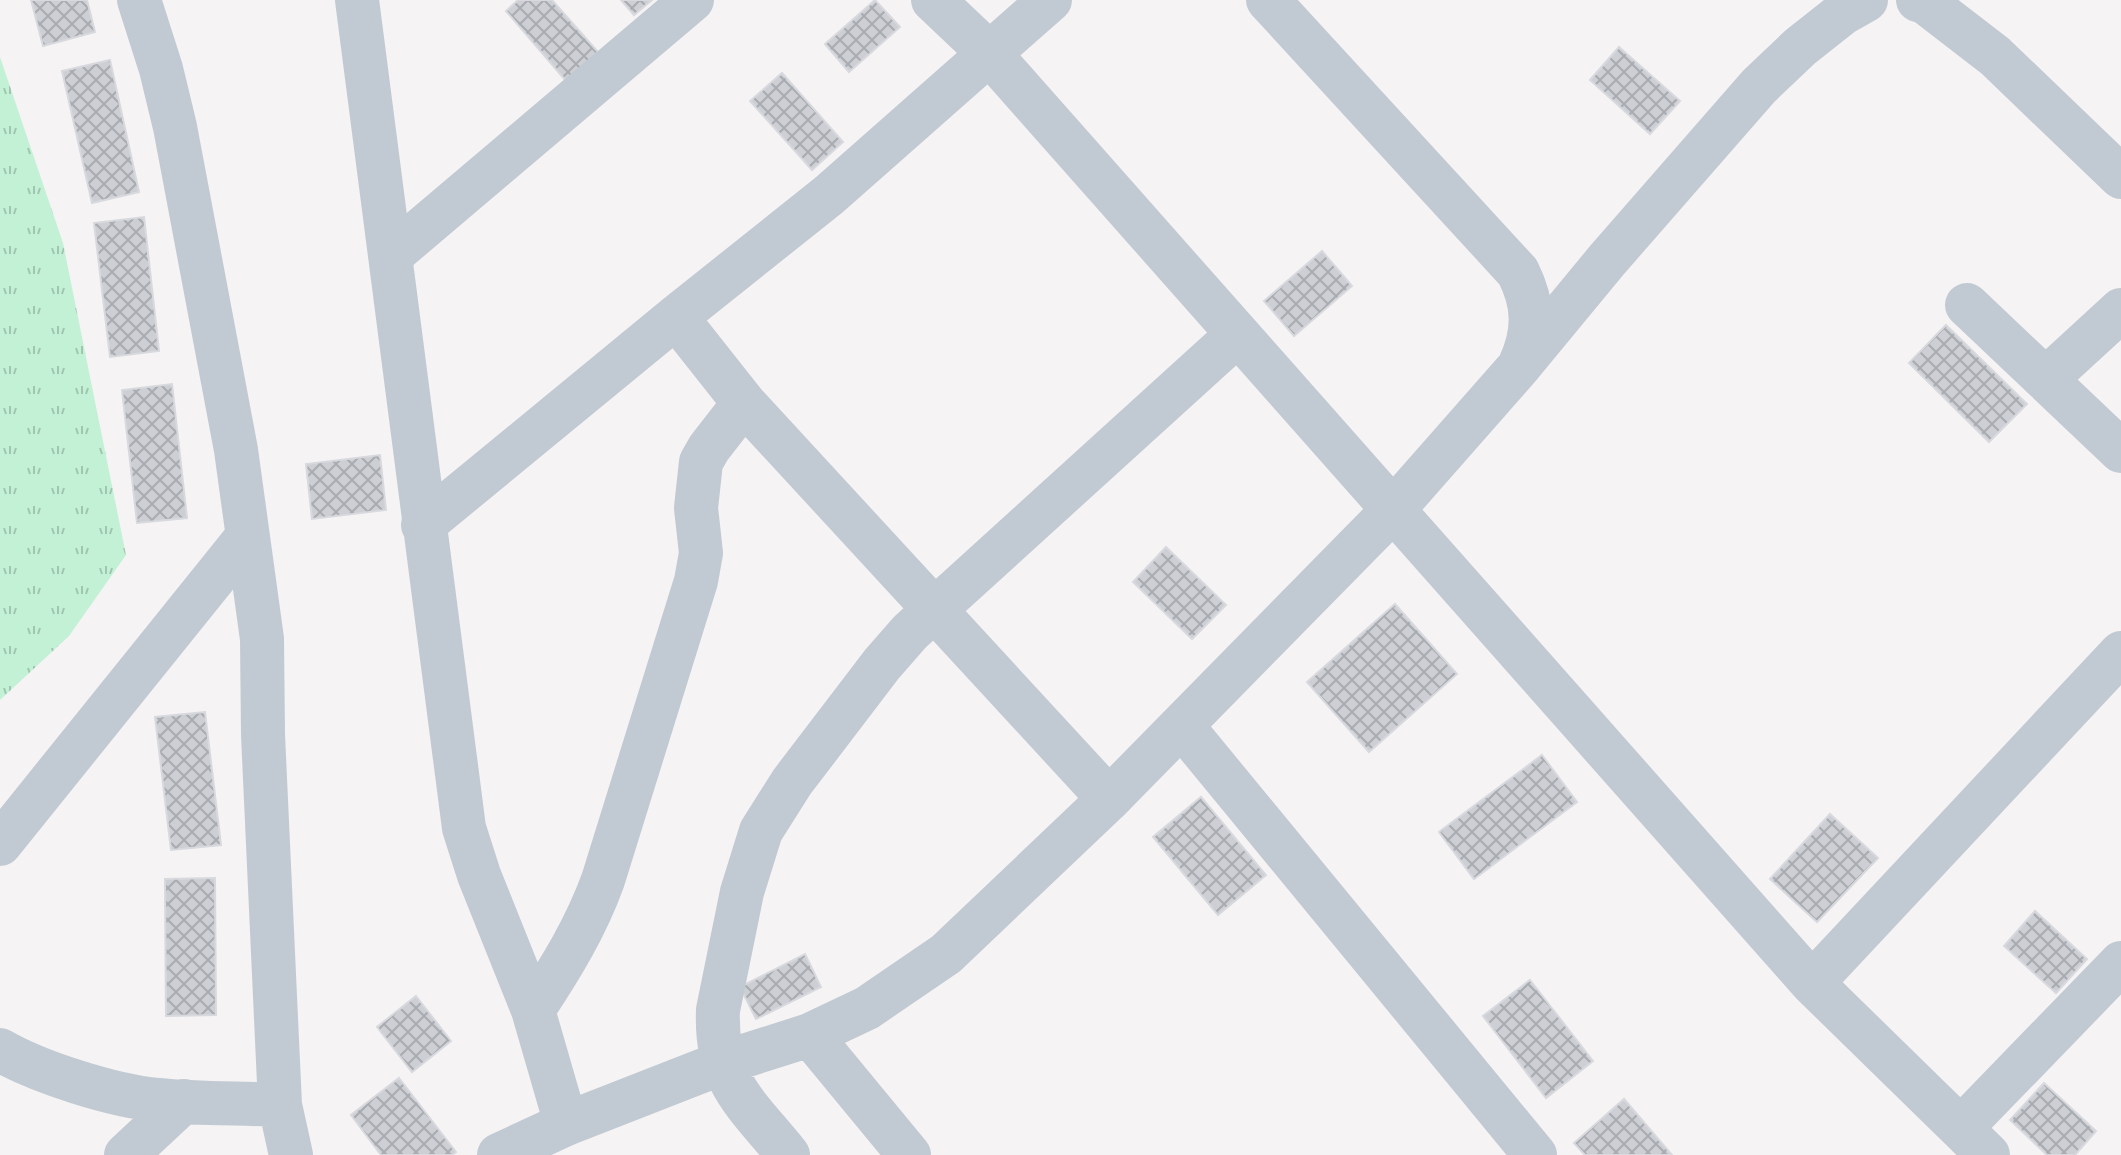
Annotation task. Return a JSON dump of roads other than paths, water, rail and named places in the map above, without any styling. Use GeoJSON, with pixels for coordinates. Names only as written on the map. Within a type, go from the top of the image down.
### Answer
{"type":"FeatureCollection","features":[{"type":"Feature","properties":{"kind":"street"},"geometry":{"type":"LineString","coordinates":[[139,0],[175,127],[236,450],[262,639],[263,735],[280,1105],[291,1155]]}},
{"type":"Feature","properties":{"kind":"street"},"geometry":{"type":"LineString","coordinates":[[357,0],[464,828],[479,875],[533,1010],[566,1124]]}},
{"type":"Feature","properties":{"kind":"street"},"geometry":{"type":"LineString","coordinates":[[390,256],[692,0]]}},
{"type":"Feature","properties":{"kind":"street"},"geometry":{"type":"LineString","coordinates":[[933,0],[989,53],[1812,983],[1975,1142],[2121,963]]}},
{"type":"Feature","properties":{"kind":"street"},"geometry":{"type":"LineString","coordinates":[[423,525],[829,195],[1050,0]]}},
{"type":"Feature","properties":{"kind":"street"},"geometry":{"type":"LineString","coordinates":[[1268,0],[1518,272],[1528,292],[1532,311],[1529,342],[1517,369]]}},
{"type":"Feature","properties":{"kind":"street"},"geometry":{"type":"LineString","coordinates":[[499,1155],[566,1124],[722,1063],[810,1035],[867,1008],[946,954],[1109,799],[1392,511],[1759,86],[1800,47],[1843,13],[1866,0]]}},
{"type":"Feature","properties":{"kind":"street"},"geometry":{"type":"LineString","coordinates":[[1918,0],[1925,2],[1995,56],[2121,177]]}},
{"type":"Feature","properties":{"kind":"street"},"geometry":{"type":"LineString","coordinates":[[1967,305],[2121,451]]}},
{"type":"Feature","properties":{"kind":"street"},"geometry":{"type":"LineString","coordinates":[[2047,378],[2121,310]]}},
{"type":"Feature","properties":{"kind":"street"},"geometry":{"type":"LineString","coordinates":[[676,317],[744,403],[1109,799]]}},
{"type":"Feature","properties":{"kind":"street"},"geometry":{"type":"LineString","coordinates":[[788,1155],[738,1094],[722,1063],[717,1029],[718,1010],[742,892],[761,831],[792,782],[882,664],[933,609],[1237,335]]}},
{"type":"Feature","properties":{"kind":"street"},"geometry":{"type":"LineString","coordinates":[[533,1010],[591,915],[696,581],[701,553],[696,508],[701,462],[744,403]]}},
{"type":"Feature","properties":{"kind":"street"},"geometry":{"type":"LineString","coordinates":[[0,844],[247,537]]}},
{"type":"Feature","properties":{"kind":"street"},"geometry":{"type":"LineString","coordinates":[[1812,983],[2121,653]]}},
{"type":"Feature","properties":{"kind":"street"},"geometry":{"type":"LineString","coordinates":[[1182,726],[1535,1155]]}},
{"type":"Feature","properties":{"kind":"street"},"geometry":{"type":"LineString","coordinates":[[810,1035],[909,1155]]}},
{"type":"Feature","properties":{"kind":"street"},"geometry":{"type":"LineString","coordinates":[[1,1052],[99,1087],[155,1100],[280,1105]]}},
{"type":"Feature","properties":{"kind":"street"},"geometry":{"type":"LineString","coordinates":[[126,1155],[184,1101]]}}]}
